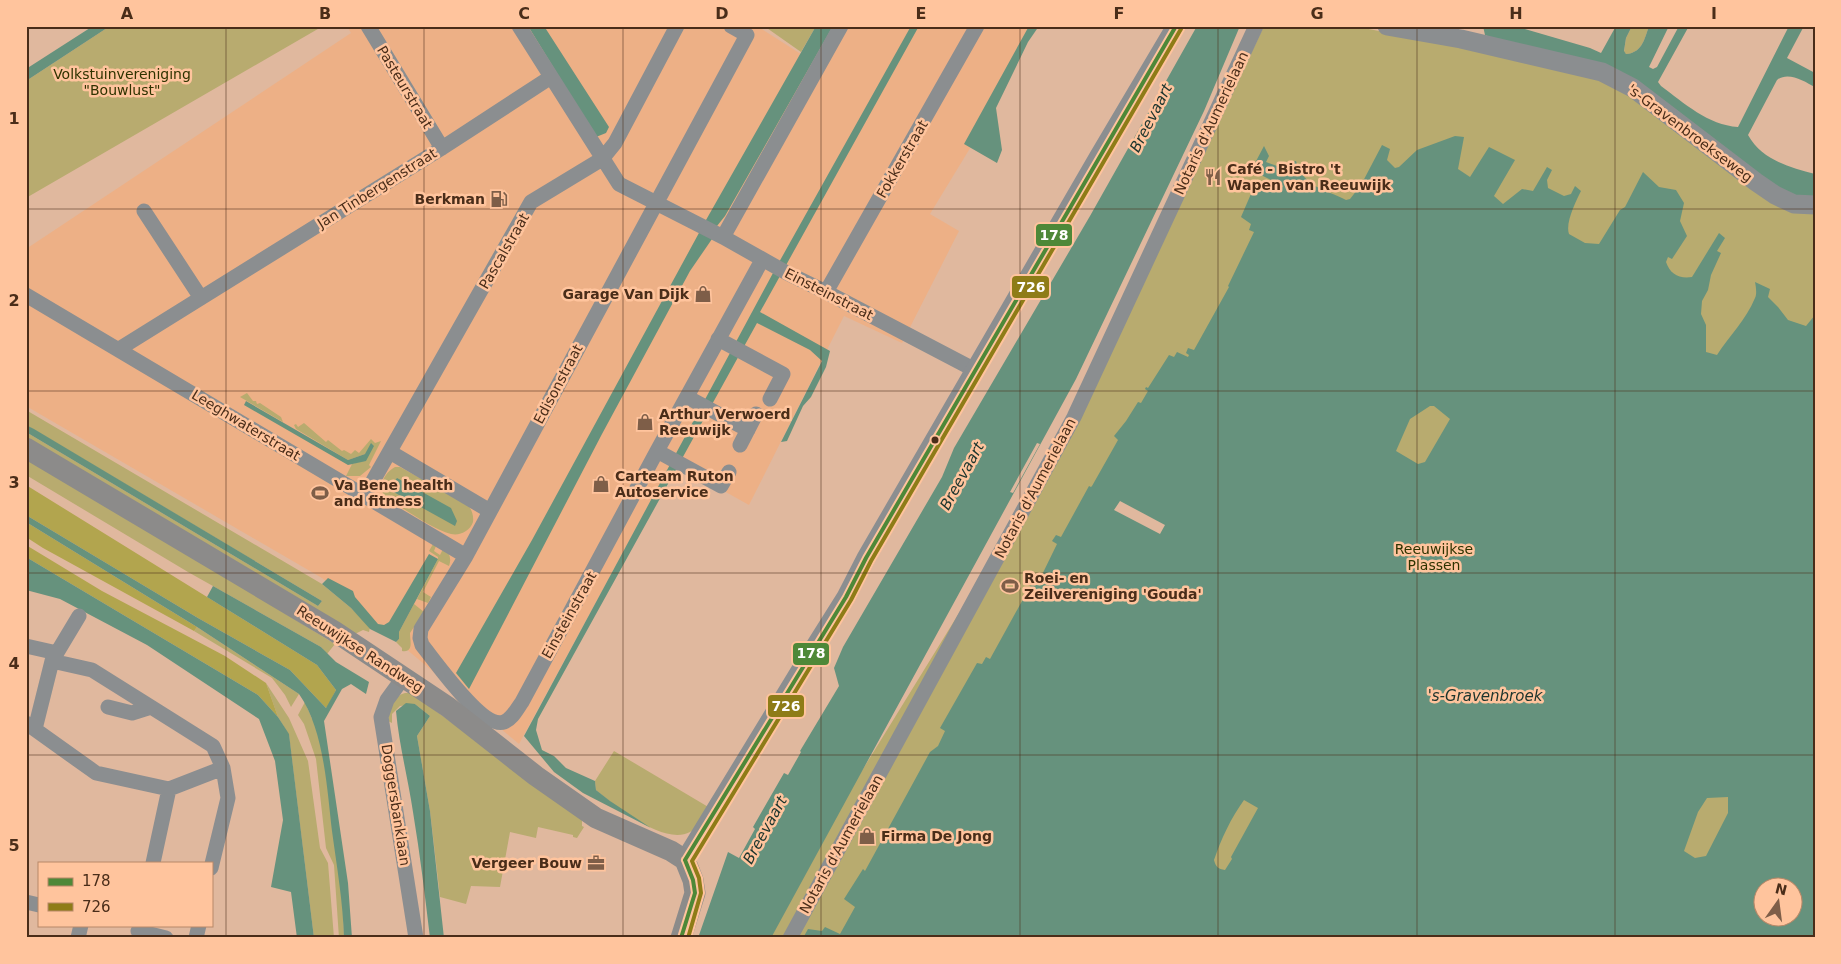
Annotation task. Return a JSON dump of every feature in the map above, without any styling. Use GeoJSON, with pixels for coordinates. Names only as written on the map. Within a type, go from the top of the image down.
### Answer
{"type":"FeatureCollection","features":[{"type":"Feature","properties":{"kind":"main road","name":"Reeuwijkse Randweg"},"geometry":{"type":"LineString","coordinates":[[26,448],[295,607],[448,707],[536,776],[596,818],[671,851],[685,860]]}},
{"type":"Feature","properties":{"kind":"main road"},"geometry":{"type":"LineString","coordinates":[[682,938],[695,893],[693,880],[685,860]]}},
{"type":"Feature","properties":{"kind":"street","name":"Pasteurstraat"},"geometry":{"type":"LineString","coordinates":[[368,26],[442,148]]}},
{"type":"Feature","properties":{"kind":"street"},"geometry":{"type":"LineString","coordinates":[[519,26],[619,184],[767,262]]}},
{"type":"Feature","properties":{"kind":"street","name":"Pascalstraat"},"geometry":{"type":"LineString","coordinates":[[365,495],[531,202],[602,159],[615,143],[677,26]]}},
{"type":"Feature","properties":{"kind":"street","name":"Edisonstraat"},"geometry":{"type":"LineString","coordinates":[[505,722],[498,724],[490,721],[473,707],[422,645],[420,638],[421,629],[466,556],[747,36],[731,26]]}},
{"type":"Feature","properties":{"kind":"street"},"geometry":{"type":"LineString","coordinates":[[719,236],[841,26]]}},
{"type":"Feature","properties":{"kind":"street","name":"Fokkerstraat"},"geometry":{"type":"LineString","coordinates":[[826,292],[977,26]]}},
{"type":"Feature","properties":{"kind":"street"},"geometry":{"type":"LineString","coordinates":[[685,860],[846,597],[866,558],[1176,26]]}},
{"type":"Feature","properties":{"kind":"street","name":"Notaris d'Aumerielaan"},"geometry":{"type":"LineString","coordinates":[[790,938],[1074,417],[1256,26]]}},
{"type":"Feature","properties":{"kind":"street","name":"'s-Gravenbroekseweg"},"geometry":{"type":"LineString","coordinates":[[1387,26],[1464,32],[1602,72],[1633,88],[1775,195],[1794,204],[1815,206]]}},
{"type":"Feature","properties":{"kind":"street","name":"Jan Tinbergenstraat"},"geometry":{"type":"LineString","coordinates":[[119,349],[442,148],[551,77]]}},
{"type":"Feature","properties":{"kind":"street"},"geometry":{"type":"LineString","coordinates":[[144,211],[201,298]]}},
{"type":"Feature","properties":{"kind":"street","name":"Einsteinstraat"},"geometry":{"type":"LineString","coordinates":[[505,722],[522,702],[718,339],[767,262],[975,370]]}},
{"type":"Feature","properties":{"kind":"street","name":"Leeghwaterstraat"},"geometry":{"type":"LineString","coordinates":[[26,295],[466,556]]}},
{"type":"Feature","properties":{"kind":"street"},"geometry":{"type":"LineString","coordinates":[[718,339],[783,374],[770,399]]}},
{"type":"Feature","properties":{"kind":"street"},"geometry":{"type":"LineString","coordinates":[[687,397],[748,430]]}},
{"type":"Feature","properties":{"kind":"street"},"geometry":{"type":"LineString","coordinates":[[740,445],[756,414]]}},
{"type":"Feature","properties":{"kind":"street"},"geometry":{"type":"LineString","coordinates":[[657,451],[721,486],[729,472]]}},
{"type":"Feature","properties":{"kind":"street"},"geometry":{"type":"LineString","coordinates":[[390,452],[490,511]]}},
{"type":"Feature","properties":{"kind":"street"},"geometry":{"type":"LineString","coordinates":[[79,616],[54,657],[31,726],[96,773],[168,789],[223,768]]}},
{"type":"Feature","properties":{"kind":"street"},"geometry":{"type":"LineString","coordinates":[[26,646],[92,670],[213,746],[223,768],[228,798],[212,864]]}},
{"type":"Feature","properties":{"kind":"street","name":"Doggersbanklaan"},"geometry":{"type":"LineString","coordinates":[[403,678],[387,700],[381,717],[416,938]]}},
{"type":"Feature","properties":{"kind":"street"},"geometry":{"type":"LineString","coordinates":[[108,708],[132,713],[151,707]]}},
{"type":"Feature","properties":{"kind":"street"},"geometry":{"type":"LineString","coordinates":[[153,862],[168,789]]}},
{"type":"Feature","properties":{"kind":"street"},"geometry":{"type":"LineString","coordinates":[[138,931],[166,938]]}},
{"type":"Feature","properties":{"kind":"shaded area"},"geometry":{"type":"Polygon","coordinates":[[[347,26],[757,26],[815,63],[835,26],[1031,26],[989,117],[930,214],[959,231],[902,343],[844,316],[749,505],[672,462],[519,744],[322,578],[26,406],[26,249],[351,33],[347,26]]]}},
{"type":"Feature","properties":{"kind":"shaded area"},"geometry":{"type":"Polygon","coordinates":[[[26,485],[317,665],[336,690],[328,706],[326,708],[290,670],[198,618],[26,515],[26,485]]]}},
{"type":"Feature","properties":{"kind":"shaded area"},"geometry":{"type":"Polygon","coordinates":[[[26,522],[197,627],[194,631],[43,548],[26,537],[26,522]]]}},
{"type":"Feature","properties":{"kind":"shaded area"},"geometry":{"type":"Polygon","coordinates":[[[26,545],[102,591],[225,656],[266,683],[278,717],[258,695],[26,557],[26,545]]]}},
{"type":"Feature","properties":{"kind":"green space","name":"Volkstuinvereniging \"Bouwlust\""},"geometry":{"type":"Polygon","coordinates":[[[110,26],[323,26],[26,198],[26,81],[110,26]]]}},
{"type":"Feature","properties":{"kind":"green space"},"geometry":{"type":"Polygon","coordinates":[[[764,26],[816,26],[801,52],[764,26]]]}},
{"type":"Feature","properties":{"kind":"green space","name":"'s-Gravenbroek"},"geometry":{"type":"Polygon","coordinates":[[[1264,26],[1353,26],[1598,73],[1815,212],[1815,938],[759,938],[1076,423],[1264,26]]]}},
{"type":"Feature","properties":{"kind":"green space"},"geometry":{"type":"Polygon","coordinates":[[[1632,26],[1644,26],[1648,29],[1638,49],[1626,54],[1624,52],[1626,38],[1632,26]]]}},
{"type":"Feature","properties":{"kind":"green space"},"geometry":{"type":"Polygon","coordinates":[[[247,393],[257,404],[260,403],[281,417],[283,422],[240,397],[247,393]]]}},
{"type":"Feature","properties":{"kind":"green space"},"geometry":{"type":"Polygon","coordinates":[[[26,410],[322,584],[370,627],[369,632],[363,630],[355,634],[26,440],[26,432],[318,606],[322,601],[26,425],[26,410]]]}},
{"type":"Feature","properties":{"kind":"green space"},"geometry":{"type":"Polygon","coordinates":[[[304,423],[326,442],[328,440],[342,451],[344,450],[351,454],[355,450],[359,453],[371,439],[375,443],[381,441],[369,465],[371,467],[360,476],[346,476],[352,464],[366,460],[365,454],[348,460],[296,429],[294,425],[296,424],[298,427],[304,423]]]}},
{"type":"Feature","properties":{"kind":"green space"},"geometry":{"type":"Polygon","coordinates":[[[26,455],[335,644],[327,654],[321,647],[188,572],[26,475],[26,455]]]}},
{"type":"Feature","properties":{"kind":"green space"},"geometry":{"type":"Polygon","coordinates":[[[395,467],[400,467],[467,504],[473,517],[470,528],[458,534],[451,534],[426,523],[386,498],[382,490],[383,481],[395,467]]]}},
{"type":"Feature","properties":{"kind":"green space"},"geometry":{"type":"Polygon","coordinates":[[[433,544],[436,546],[434,551],[440,555],[444,547],[449,554],[450,560],[449,566],[439,561],[423,592],[431,597],[428,603],[417,599],[438,559],[429,551],[433,544]]]}},
{"type":"Feature","properties":{"kind":"green space"},"geometry":{"type":"Polygon","coordinates":[[[414,604],[424,612],[410,633],[410,648],[402,651],[402,648],[396,642],[399,639],[399,632],[414,604]]]}},
{"type":"Feature","properties":{"kind":"green space"},"geometry":{"type":"Polygon","coordinates":[[[197,627],[299,694],[291,707],[285,695],[272,678],[194,631],[197,627]]]}},
{"type":"Feature","properties":{"kind":"green space"},"geometry":{"type":"Polygon","coordinates":[[[266,683],[289,718],[308,761],[320,848],[328,863],[334,938],[314,938],[289,735],[278,717],[266,683]]]}},
{"type":"Feature","properties":{"kind":"green space"},"geometry":{"type":"Polygon","coordinates":[[[405,693],[411,693],[582,817],[582,826],[584,827],[577,838],[573,837],[573,835],[538,827],[536,838],[510,832],[500,887],[471,886],[466,904],[440,897],[430,811],[417,736],[430,716],[415,704],[400,706],[392,714],[392,723],[388,721],[395,700],[405,693]]]}},
{"type":"Feature","properties":{"kind":"green space"},"geometry":{"type":"Polygon","coordinates":[[[305,702],[312,719],[324,727],[343,905],[344,938],[339,938],[334,865],[326,848],[316,759],[304,724],[298,715],[305,702]]]}},
{"type":"Feature","properties":{"kind":"green space"},"geometry":{"type":"Polygon","coordinates":[[[614,751],[710,808],[696,828],[679,835],[667,834],[627,814],[596,790],[595,781],[614,751]]]}},
{"type":"Feature","properties":{"kind":"water"},"geometry":{"type":"Polygon","coordinates":[[[93,26],[110,26],[26,81],[26,69],[93,26]]]}},
{"type":"Feature","properties":{"kind":"water"},"geometry":{"type":"Polygon","coordinates":[[[528,26],[544,26],[609,127],[606,133],[596,137],[528,26]]]}},
{"type":"Feature","properties":{"kind":"water"},"geometry":{"type":"Polygon","coordinates":[[[816,26],[833,26],[725,216],[717,226],[712,239],[690,271],[602,434],[469,689],[456,673],[532,540],[706,220],[816,26]]]}},
{"type":"Feature","properties":{"kind":"water"},"geometry":{"type":"Polygon","coordinates":[[[911,26],[919,26],[760,312],[830,351],[826,367],[811,397],[803,406],[787,441],[781,442],[822,361],[810,350],[757,323],[538,719],[536,730],[542,750],[554,756],[566,768],[595,781],[596,790],[651,828],[583,793],[554,772],[524,736],[773,273],[911,26]]]}},
{"type":"Feature","properties":{"kind":"water"},"geometry":{"type":"Polygon","coordinates":[[[1029,26],[1039,26],[1028,42],[996,108],[1002,150],[997,163],[964,144],[1029,26]]]}},
{"type":"Feature","properties":{"kind":"water","name":"Breevaart"},"geometry":{"type":"Polygon","coordinates":[[[1197,26],[1240,26],[1204,111],[1076,379],[771,938],[698,938],[728,852],[739,858],[755,829],[753,827],[784,773],[788,775],[800,751],[839,686],[834,668],[843,647],[942,477],[954,448],[1090,216],[1197,26]]]}},
{"type":"Feature","properties":{"kind":"water"},"geometry":{"type":"Polygon","coordinates":[[[1483,26],[1515,26],[1601,53],[1616,26],[1632,26],[1626,38],[1624,51],[1626,54],[1635,51],[1641,46],[1648,29],[1644,26],[1669,26],[1649,67],[1653,69],[1657,67],[1679,26],[1689,26],[1658,82],[1707,118],[1738,127],[1789,26],[1804,26],[1787,58],[1815,73],[1815,87],[1791,77],[1781,77],[1777,80],[1748,135],[1754,144],[1768,156],[1786,165],[1815,174],[1815,201],[1787,196],[1675,109],[1485,35],[1483,26]]]}},
{"type":"Feature","properties":{"kind":"water","name":"'s-Gravenbroek"},"geometry":{"type":"Polygon","coordinates":[[[1455,136],[1464,137],[1458,169],[1470,177],[1489,147],[1515,160],[1494,196],[1503,204],[1522,189],[1533,191],[1547,167],[1552,170],[1547,180],[1548,188],[1564,196],[1571,194],[1575,186],[1581,191],[1568,224],[1569,234],[1585,243],[1599,244],[1620,210],[1625,207],[1643,172],[1659,187],[1676,190],[1684,203],[1680,221],[1687,236],[1672,259],[1668,257],[1666,262],[1673,273],[1683,277],[1692,277],[1719,233],[1725,238],[1717,251],[1721,253],[1711,275],[1708,290],[1702,301],[1701,314],[1706,325],[1706,352],[1717,355],[1742,321],[1756,296],[1755,282],[1770,289],[1768,297],[1788,320],[1806,326],[1815,315],[1815,938],[803,938],[808,929],[822,931],[825,927],[840,934],[855,907],[844,899],[863,869],[865,871],[930,752],[938,746],[945,731],[940,728],[977,663],[982,664],[986,657],[990,659],[1032,583],[1037,585],[1057,544],[1052,541],[1056,535],[1061,537],[1089,486],[1092,486],[1118,440],[1114,436],[1138,402],[1141,403],[1148,391],[1145,389],[1146,387],[1148,388],[1169,355],[1174,357],[1177,352],[1188,357],[1189,355],[1186,353],[1188,348],[1194,350],[1229,287],[1254,232],[1249,230],[1251,224],[1241,217],[1257,180],[1281,189],[1283,186],[1261,175],[1254,165],[1264,146],[1269,156],[1266,162],[1277,166],[1296,161],[1299,170],[1309,182],[1346,200],[1350,199],[1361,185],[1382,145],[1390,149],[1387,160],[1395,168],[1399,167],[1417,150],[1455,136]],[[1430,406],[1410,419],[1396,451],[1418,464],[1425,462],[1450,419],[1434,406],[1430,406]],[[1728,797],[1707,798],[1698,812],[1684,851],[1695,858],[1706,856],[1728,813],[1728,797]],[[1244,800],[1227,829],[1214,860],[1218,867],[1223,870],[1225,870],[1232,859],[1231,857],[1258,808],[1244,800]]]}},
{"type":"Feature","properties":{"kind":"water"},"geometry":{"type":"Polygon","coordinates":[[[246,401],[348,460],[365,454],[371,443],[374,446],[366,461],[348,465],[244,405],[246,401]]]}},
{"type":"Feature","properties":{"kind":"water"},"geometry":{"type":"Polygon","coordinates":[[[26,425],[322,601],[318,606],[26,432],[26,425]]]}},
{"type":"Feature","properties":{"kind":"water"},"geometry":{"type":"Polygon","coordinates":[[[397,478],[451,508],[457,521],[455,526],[390,490],[397,478]]]}},
{"type":"Feature","properties":{"kind":"water"},"geometry":{"type":"Polygon","coordinates":[[[26,515],[198,618],[290,670],[326,708],[336,690],[317,665],[207,597],[213,586],[321,647],[336,662],[369,682],[366,694],[351,684],[342,689],[324,721],[348,883],[352,938],[344,938],[323,760],[314,724],[299,694],[197,627],[26,522],[26,515]]]}},
{"type":"Feature","properties":{"kind":"water"},"geometry":{"type":"Polygon","coordinates":[[[429,554],[438,559],[399,632],[399,639],[396,642],[370,629],[351,608],[322,584],[328,578],[353,591],[355,597],[378,624],[384,625],[389,622],[429,554]]]}},
{"type":"Feature","properties":{"kind":"water"},"geometry":{"type":"Polygon","coordinates":[[[26,557],[258,695],[278,717],[289,734],[314,938],[297,938],[291,892],[271,887],[283,820],[275,761],[259,719],[147,645],[60,599],[26,590],[26,557]]]}},
{"type":"Feature","properties":{"kind":"water"},"geometry":{"type":"Polygon","coordinates":[[[406,703],[415,704],[430,716],[417,736],[430,811],[444,938],[430,938],[418,844],[396,711],[406,703]]]}},
{"type":"Feature","properties":{"kind":"pier"},"geometry":{"type":"Polygon","coordinates":[[[1037,443],[1040,444],[1013,493],[1010,492],[1037,443]]]}},
{"type":"Feature","properties":{"kind":"pier"},"geometry":{"type":"Polygon","coordinates":[[[1120,501],[1165,525],[1160,534],[1114,510],[1120,501]]]}},
{"type":"Feature","properties":{"kind":"transit line","name":"178"},"geometry":{"type":"LineString","coordinates":[[685,860],[846,597],[866,558],[1176,26]]}},
{"type":"Feature","properties":{"kind":"transit line","name":"726"},"geometry":{"type":"LineString","coordinates":[[688,938],[701,893],[699,878],[692,861],[851,600],[871,561],[1181,29]]}},
{"type":"Feature","properties":{"kind":"transit line","name":"178"},"geometry":{"type":"LineString","coordinates":[[681,938],[695,893],[693,880],[685,860]]}},
{"type":"Feature","properties":{"kind":"place","name":"Café - Bistro 't Wapen van Reeuwijk"},"geometry":{"type":"Point","coordinates":[1213,177]}},
{"type":"Feature","properties":{"kind":"place","name":"Berkman"},"geometry":{"type":"Point","coordinates":[499,199]}},
{"type":"Feature","properties":{"kind":"place","name":"Garage Van Dijk"},"geometry":{"type":"Point","coordinates":[703,294]}},
{"type":"Feature","properties":{"kind":"place","name":"Arthur Verwoerd Reeuwijk"},"geometry":{"type":"Point","coordinates":[645,422]}},
{"type":"Feature","properties":{"kind":"place","name":"Carteam Ruton Autoservice"},"geometry":{"type":"Point","coordinates":[601,484]}},
{"type":"Feature","properties":{"kind":"place","name":"Va Bene health and fitness"},"geometry":{"type":"Point","coordinates":[320,493]}},
{"type":"Feature","properties":{"kind":"place","name":"Roei- en Zeilvereniging 'Gouda'"},"geometry":{"type":"Point","coordinates":[1010,586]}},
{"type":"Feature","properties":{"kind":"place","name":"Firma De Jong"},"geometry":{"type":"Point","coordinates":[867,836]}},
{"type":"Feature","properties":{"kind":"place","name":"Vergeer Bouw"},"geometry":{"type":"Point","coordinates":[596,863]}},
{"type":"Feature","properties":{"kind":"park label","name":"Reeuwijkse Plassen"},"geometry":{"type":"Point","coordinates":[1434,558]}}]}
